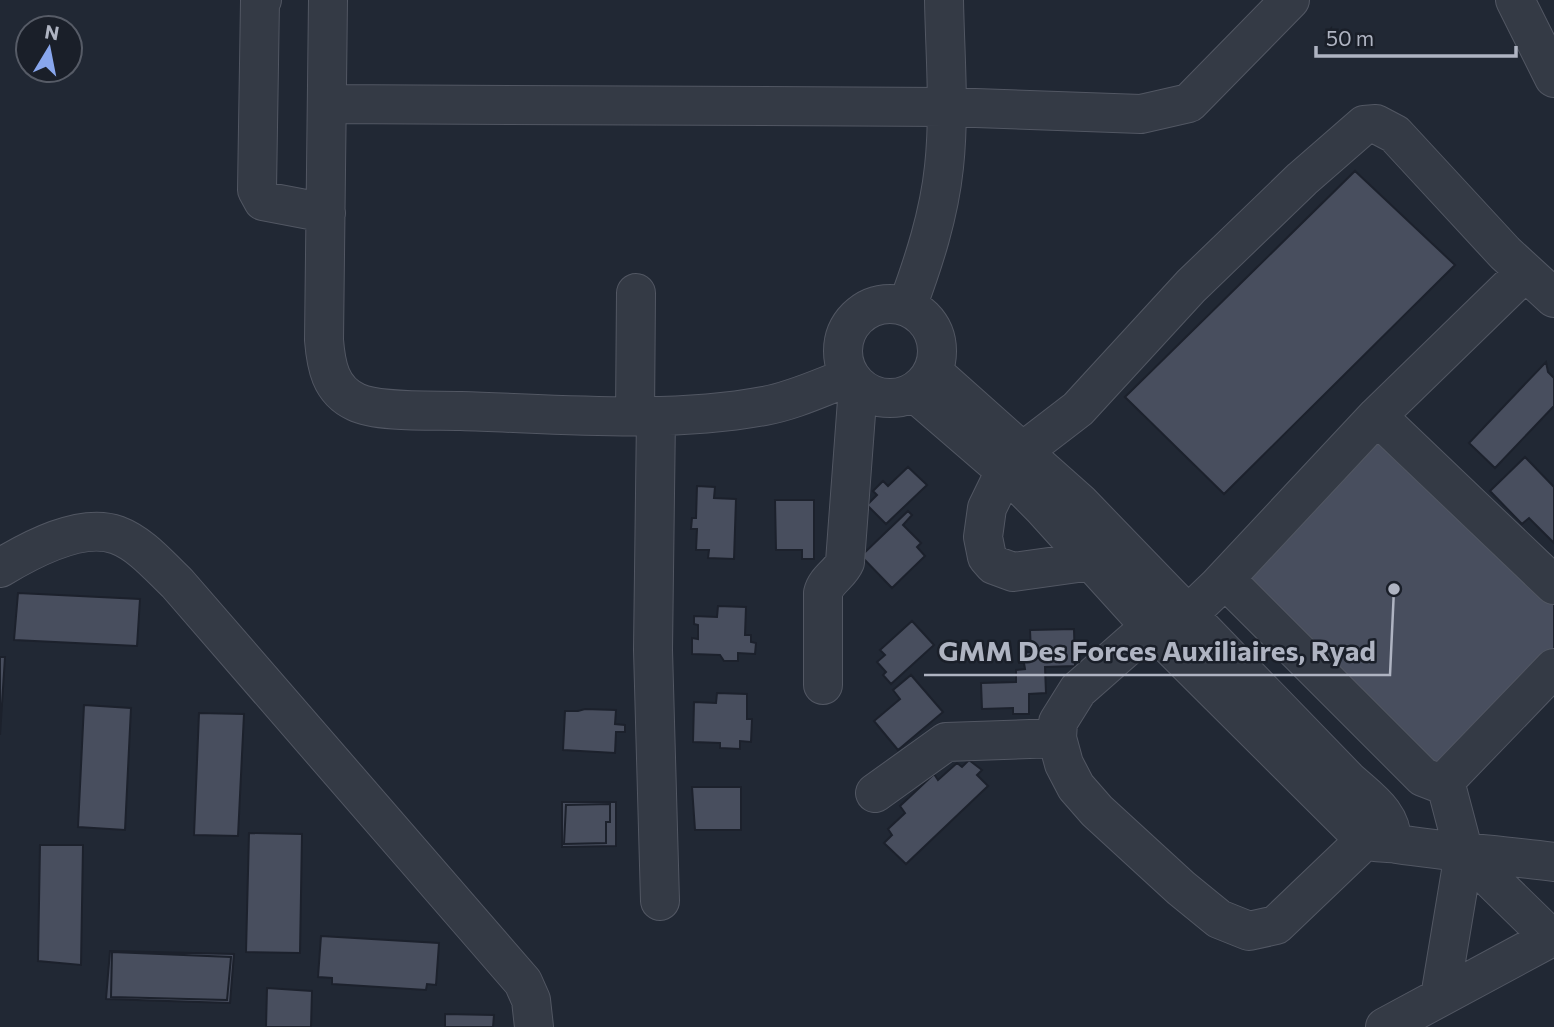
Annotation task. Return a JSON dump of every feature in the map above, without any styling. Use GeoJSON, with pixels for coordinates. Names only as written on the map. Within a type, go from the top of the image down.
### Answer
{"type":"FeatureCollection","features":[{"type":"Feature","properties":{"kind":"street"},"geometry":{"type":"LineString","coordinates":[[262,0],[257,190],[263,201],[326,213]]}},
{"type":"Feature","properties":{"kind":"street"},"geometry":{"type":"LineString","coordinates":[[328,0],[324,340],[326,361],[333,383],[356,402],[370,406],[436,410],[645,416],[732,411],[766,406],[854,382]]}},
{"type":"Feature","properties":{"kind":"street"},"geometry":{"type":"LineString","coordinates":[[907,307],[933,229],[944,166],[947,107],[944,0]]}},
{"type":"Feature","properties":{"kind":"street"},"geometry":{"type":"LineString","coordinates":[[327,104],[947,107],[1141,114],[1189,103],[1290,0]]}},
{"type":"Feature","properties":{"kind":"street"},"geometry":{"type":"LineString","coordinates":[[1515,0],[1554,78]]}},
{"type":"Feature","properties":{"kind":"street"},"geometry":{"type":"LineString","coordinates":[[1091,561],[1013,572],[994,565],[986,557],[983,537],[987,508],[1013,461],[1078,409],[1191,286],[1302,179],[1364,125],[1376,124],[1395,134],[1505,253],[1554,298]]}},
{"type":"Feature","properties":{"kind":"street"},"geometry":{"type":"LineString","coordinates":[[1013,461],[1091,561],[1169,621],[1388,818],[1392,831],[1276,925],[1249,931],[1219,919],[1097,811],[1076,787],[1064,764],[1057,738],[1058,722],[1078,690],[1169,621],[1225,579],[1377,416],[1525,272]]}},
{"type":"Feature","properties":{"kind":"street"},"geometry":{"type":"LineString","coordinates":[[636,293],[645,416],[660,901]]}},
{"type":"Feature","properties":{"kind":"street"},"geometry":{"type":"LineString","coordinates":[[823,685],[824,587],[841,572],[845,562],[854,382],[842,354],[847,331],[862,313],[884,304],[907,307],[924,318],[935,334],[938,354],[923,382],[900,398],[885,398],[871,394],[854,382]]}},
{"type":"Feature","properties":{"kind":"street"},"geometry":{"type":"LineString","coordinates":[[923,382],[1013,461],[1080,503],[1169,621]]}},
{"type":"Feature","properties":{"kind":"street"},"geometry":{"type":"LineString","coordinates":[[1377,416],[1554,585]]}},
{"type":"Feature","properties":{"kind":"street"},"geometry":{"type":"LineString","coordinates":[[0,568],[33,548],[93,532],[117,535],[145,552],[177,583],[523,982],[531,1000],[534,1027]]}},
{"type":"Feature","properties":{"kind":"street"},"geometry":{"type":"LineString","coordinates":[[1225,579],[1423,777],[1436,782],[1445,781],[1554,668]]}},
{"type":"Feature","properties":{"kind":"street"},"geometry":{"type":"LineString","coordinates":[[875,793],[946,743],[1057,738]]}},
{"type":"Feature","properties":{"kind":"street"},"geometry":{"type":"LineString","coordinates":[[1440,997],[1464,853],[1445,781]]}},
{"type":"Feature","properties":{"kind":"street"},"geometry":{"type":"LineString","coordinates":[[1379,842],[1554,862]]}},
{"type":"Feature","properties":{"kind":"street"},"geometry":{"type":"LineString","coordinates":[[1385,1027],[1552,937],[1464,853]]}},
{"type":"Feature","properties":{"kind":"building"},"geometry":{"type":"Polygon","coordinates":[[[1355,171],[1455,265],[1224,494],[1125,397],[1355,171]]]}},
{"type":"Feature","properties":{"kind":"building"},"geometry":{"type":"Polygon","coordinates":[[[1546,362],[1548,372],[1554,378],[1554,406],[1495,468],[1469,443],[1546,362]]]}},
{"type":"Feature","properties":{"kind":"building"},"geometry":{"type":"Polygon","coordinates":[[[1376,429],[1554,602],[1554,653],[1436,774],[1234,577],[1376,429]]]}},
{"type":"Feature","properties":{"kind":"building"},"geometry":{"type":"Polygon","coordinates":[[[1525,457],[1554,487],[1554,543],[1529,518],[1522,524],[1490,491],[1525,457]]]}},
{"type":"Feature","properties":{"kind":"building"},"geometry":{"type":"Polygon","coordinates":[[[908,467],[927,485],[886,524],[867,505],[877,495],[873,491],[883,481],[888,486],[908,467]]]}},
{"type":"Feature","properties":{"kind":"building"},"geometry":{"type":"Polygon","coordinates":[[[697,486],[715,487],[714,498],[736,499],[734,559],[708,558],[709,550],[696,550],[697,529],[691,529],[692,518],[696,518],[697,486]]]}},
{"type":"Feature","properties":{"kind":"building"},"geometry":{"type":"Polygon","coordinates":[[[775,500],[814,500],[814,559],[802,559],[802,550],[776,550],[775,500]]]}},
{"type":"Feature","properties":{"kind":"building"},"geometry":{"type":"Polygon","coordinates":[[[908,511],[912,515],[903,525],[921,543],[917,547],[925,556],[892,588],[861,556],[908,511]]]}},
{"type":"Feature","properties":{"kind":"building"},"geometry":{"type":"Polygon","coordinates":[[[18,593],[140,599],[137,646],[14,640],[18,593]]]}},
{"type":"Feature","properties":{"kind":"building"},"geometry":{"type":"Polygon","coordinates":[[[718,606],[746,607],[745,635],[751,635],[751,642],[756,643],[755,654],[738,653],[738,661],[724,661],[720,655],[692,654],[692,638],[698,639],[698,625],[694,624],[694,616],[717,617],[718,606]]]}},
{"type":"Feature","properties":{"kind":"building"},"geometry":{"type":"Polygon","coordinates":[[[912,621],[934,645],[891,684],[883,675],[886,672],[877,662],[885,655],[880,650],[912,621]]]}},
{"type":"Feature","properties":{"kind":"building"},"geometry":{"type":"Polygon","coordinates":[[[1074,629],[1075,666],[1045,667],[1046,693],[1029,694],[1029,714],[1013,714],[1013,708],[982,709],[981,683],[1016,682],[1016,670],[1025,669],[1024,663],[1019,663],[1019,653],[1031,652],[1030,630],[1074,629]]]}},
{"type":"Feature","properties":{"kind":"building"},"geometry":{"type":"Polygon","coordinates":[[[0,657],[5,657],[0,735],[0,657]]]}},
{"type":"Feature","properties":{"kind":"building"},"geometry":{"type":"Polygon","coordinates":[[[911,675],[943,712],[898,750],[874,721],[900,699],[893,690],[911,675]]]}},
{"type":"Feature","properties":{"kind":"building"},"geometry":{"type":"Polygon","coordinates":[[[717,693],[747,694],[747,719],[752,719],[751,742],[740,741],[740,749],[720,748],[720,743],[693,742],[694,702],[716,703],[717,693]]]}},
{"type":"Feature","properties":{"kind":"building"},"geometry":{"type":"Polygon","coordinates":[[[84,705],[131,708],[125,830],[78,827],[84,705]]]}},
{"type":"Feature","properties":{"kind":"building"},"geometry":{"type":"Polygon","coordinates":[[[616,710],[615,724],[625,725],[625,732],[616,732],[615,753],[563,750],[565,711],[616,710]]]}},
{"type":"Feature","properties":{"kind":"building"},"geometry":{"type":"Polygon","coordinates":[[[199,713],[244,714],[238,836],[194,835],[199,713]]]}},
{"type":"Feature","properties":{"kind":"building"},"geometry":{"type":"Polygon","coordinates":[[[969,760],[982,770],[977,775],[988,786],[906,864],[884,843],[892,835],[888,829],[905,813],[900,806],[934,774],[938,780],[957,763],[962,767],[969,760]]]}},
{"type":"Feature","properties":{"kind":"building"},"geometry":{"type":"Polygon","coordinates":[[[692,787],[741,787],[741,830],[695,830],[692,787]]]}},
{"type":"Feature","properties":{"kind":"building"},"geometry":{"type":"Polygon","coordinates":[[[562,802],[616,802],[616,846],[562,847],[562,802]]]}},
{"type":"Feature","properties":{"kind":"building"},"geometry":{"type":"Polygon","coordinates":[[[610,804],[610,822],[606,822],[606,843],[564,844],[566,805],[610,804]]]}},
{"type":"Feature","properties":{"kind":"building"},"geometry":{"type":"Polygon","coordinates":[[[249,833],[302,834],[300,953],[246,952],[249,833]]]}},
{"type":"Feature","properties":{"kind":"building"},"geometry":{"type":"Polygon","coordinates":[[[40,845],[83,845],[81,965],[38,961],[40,845]]]}},
{"type":"Feature","properties":{"kind":"building"},"geometry":{"type":"Polygon","coordinates":[[[321,936],[439,943],[436,985],[427,984],[426,990],[332,984],[332,978],[318,977],[321,936]]]}},
{"type":"Feature","properties":{"kind":"building"},"geometry":{"type":"Polygon","coordinates":[[[110,951],[234,954],[230,1003],[106,999],[110,951]]]}},
{"type":"Feature","properties":{"kind":"building"},"geometry":{"type":"Polygon","coordinates":[[[112,952],[231,957],[227,1000],[111,997],[112,952]]]}},
{"type":"Feature","properties":{"kind":"building"},"geometry":{"type":"Polygon","coordinates":[[[267,988],[312,991],[311,1027],[266,1027],[267,988]]]}},
{"type":"Feature","properties":{"kind":"building"},"geometry":{"type":"Polygon","coordinates":[[[445,1014],[494,1015],[493,1027],[445,1027],[445,1014]]]}},
{"type":"Feature","properties":{"kind":"place","name":"GMM Des Forces Auxiliaires, Ryad"},"geometry":{"type":"Point","coordinates":[1394,589]}}]}
